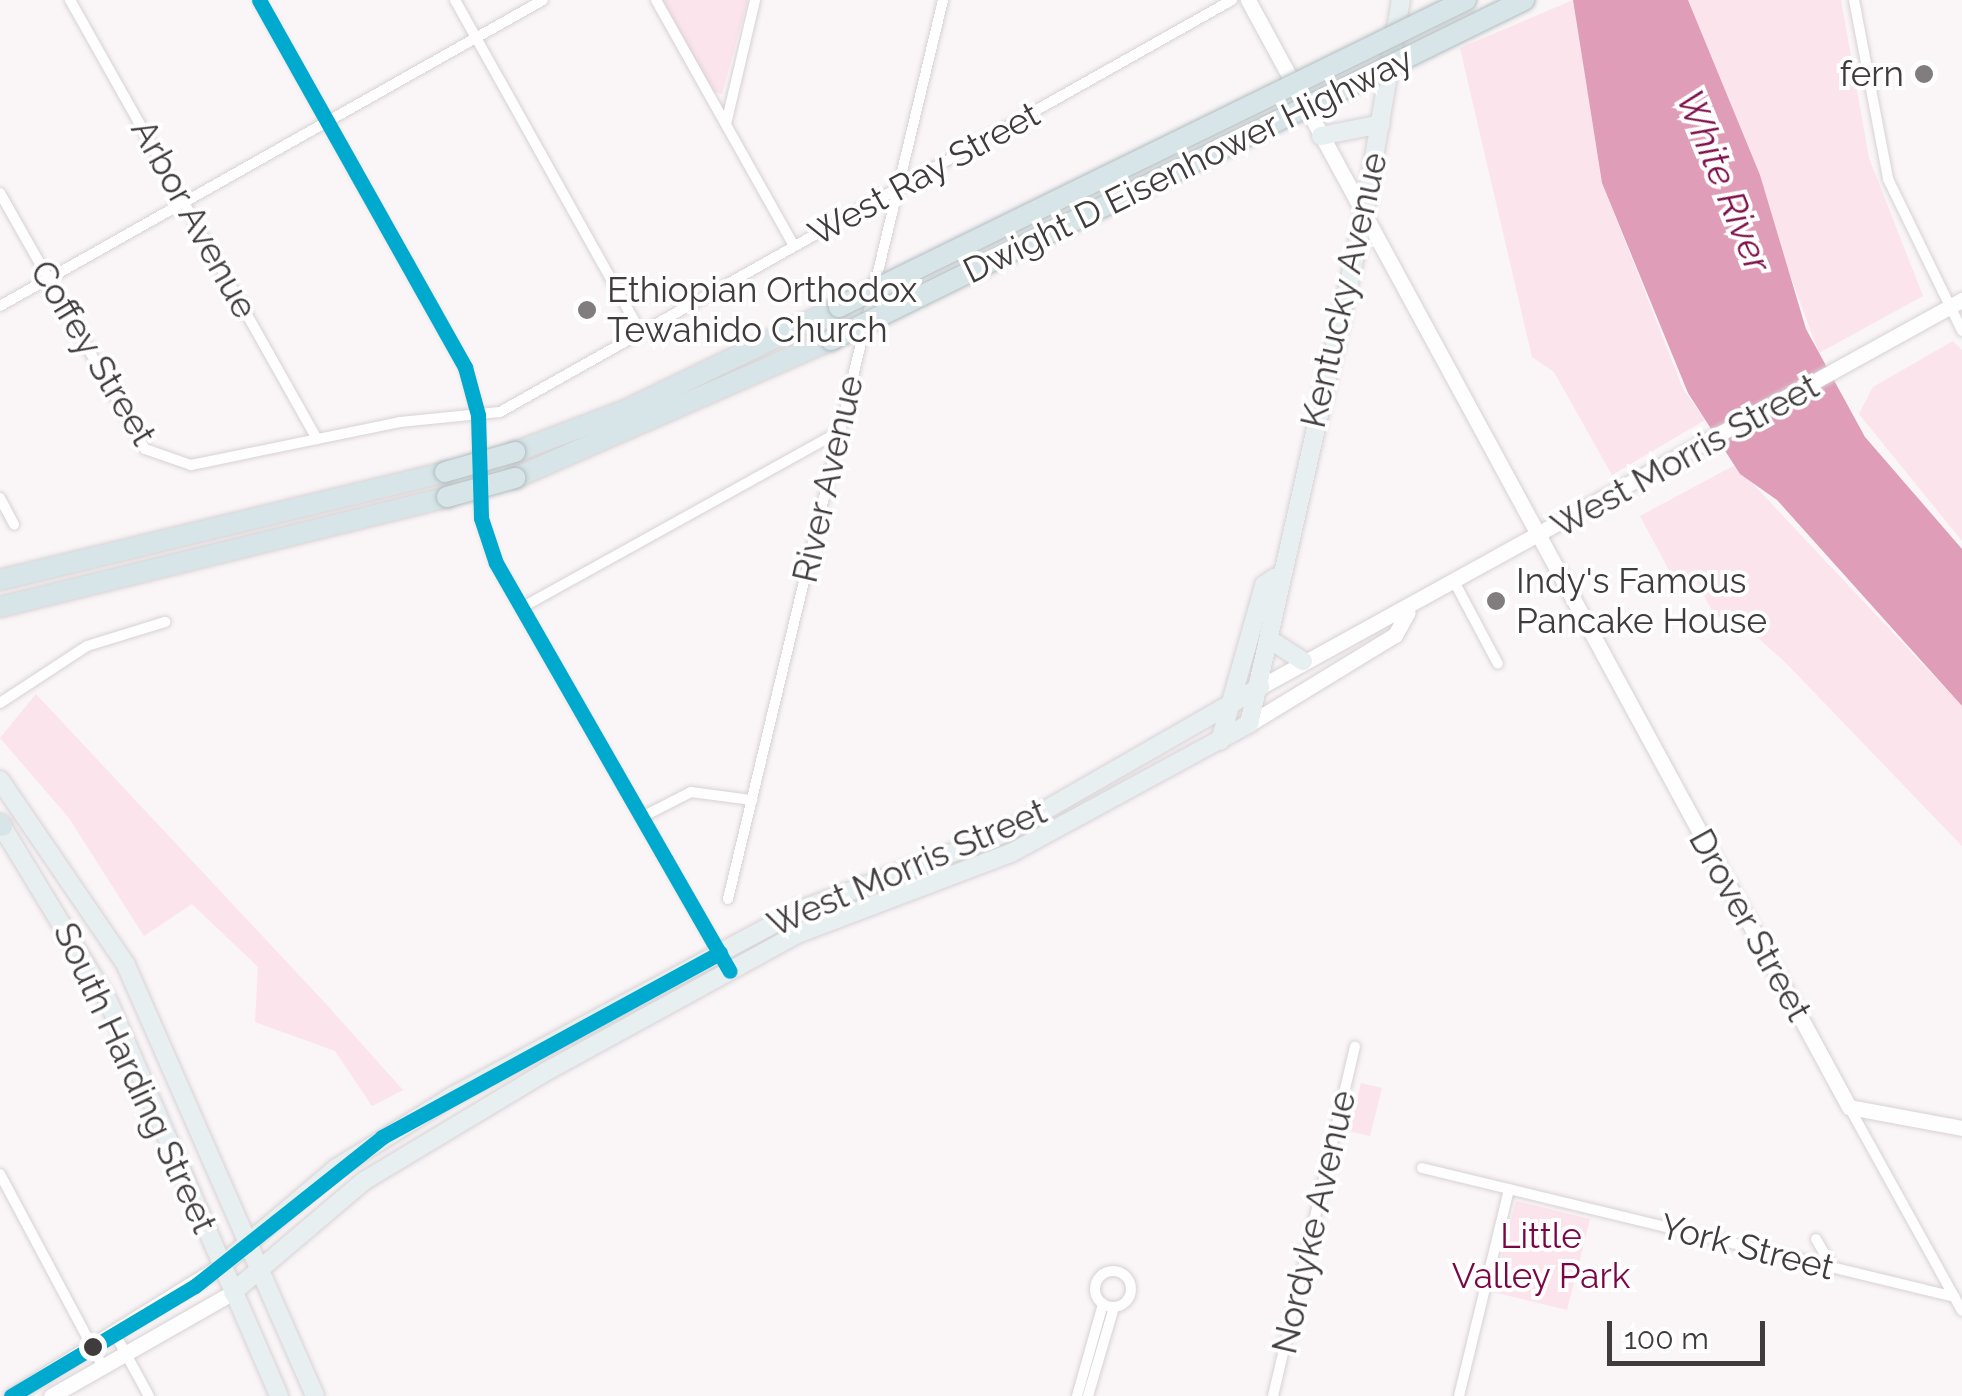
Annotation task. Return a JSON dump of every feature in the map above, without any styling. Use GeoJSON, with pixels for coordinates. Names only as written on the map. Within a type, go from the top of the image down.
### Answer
{"type":"FeatureCollection","features":[{"type":"Feature","properties":{"kind":"highway","name":"Dwight D Eisenhower Highway"},"geometry":{"type":"LineString","coordinates":[[4,580],[445,472],[515,452],[626,410],[1466,0]]}},
{"type":"Feature","properties":{"kind":"highway","name":"Dwight D Eisenhower Highway"},"geometry":{"type":"LineString","coordinates":[[0,606],[447,498],[515,478],[831,340],[1524,0]]}},
{"type":"Feature","properties":{"kind":"main road","name":"Drover Street"},"geometry":{"type":"LineString","coordinates":[[1248,0],[1849,1107]]}},
{"type":"Feature","properties":{"kind":"main road","name":"Kentucky Avenue"},"geometry":{"type":"LineString","coordinates":[[1220,741],[1264,585],[1276,577],[1364,216],[1401,0]]}},
{"type":"Feature","properties":{"kind":"main road"},"geometry":{"type":"LineString","coordinates":[[1321,136],[1381,124]]}},
{"type":"Feature","properties":{"kind":"main road","name":"West Morris Street"},"geometry":{"type":"LineString","coordinates":[[11,1396],[222,1265],[382,1137],[720,953],[1046,811],[1381,616],[1408,612],[1947,308]]}},
{"type":"Feature","properties":{"kind":"main road","name":"Kentucky Avenue"},"geometry":{"type":"LineString","coordinates":[[1249,724],[1284,590],[1276,577]]}},
{"type":"Feature","properties":{"kind":"main road","name":"West Morris Street"},"geometry":{"type":"LineString","coordinates":[[51,1396],[127,1357],[233,1292],[397,1159],[730,970],[840,914],[950,876],[1049,835],[1220,741],[1394,635],[1408,612]]}},
{"type":"Feature","properties":{"kind":"main road"},"geometry":{"type":"LineString","coordinates":[[1272,642],[1303,662]]}},
{"type":"Feature","properties":{"kind":"main road","name":"South Harding Street"},"geometry":{"type":"LineString","coordinates":[[0,780],[126,965],[314,1396]]}},
{"type":"Feature","properties":{"kind":"main road"},"geometry":{"type":"LineString","coordinates":[[950,876],[1046,811]]}},
{"type":"Feature","properties":{"kind":"main road","name":"South Harding Street"},"geometry":{"type":"LineString","coordinates":[[1,824],[98,980],[279,1396]]}},
{"type":"Feature","properties":{"kind":"main road"},"geometry":{"type":"LineString","coordinates":[[840,914],[923,862]]}},
{"type":"Feature","properties":{"kind":"main road"},"geometry":{"type":"LineString","coordinates":[[1849,1107],[1962,1128]]}},
{"type":"Feature","properties":{"kind":"street","name":"Arbor Avenue"},"geometry":{"type":"LineString","coordinates":[[70,0],[318,439]]}},
{"type":"Feature","properties":{"kind":"street"},"geometry":{"type":"LineString","coordinates":[[259,0],[463,362],[478,415],[481,518],[521,608],[730,970]]}},
{"type":"Feature","properties":{"kind":"street"},"geometry":{"type":"LineString","coordinates":[[454,0],[642,333]]}},
{"type":"Feature","properties":{"kind":"street"},"geometry":{"type":"LineString","coordinates":[[0,306],[543,0]]}},
{"type":"Feature","properties":{"kind":"street"},"geometry":{"type":"LineString","coordinates":[[656,0],[794,246]]}},
{"type":"Feature","properties":{"kind":"street"},"geometry":{"type":"LineString","coordinates":[[726,124],[755,0]]}},
{"type":"Feature","properties":{"kind":"street","name":"River Avenue"},"geometry":{"type":"LineString","coordinates":[[728,899],[944,0]]}},
{"type":"Feature","properties":{"kind":"street","name":"West Ray Street"},"geometry":{"type":"LineString","coordinates":[[158,460],[191,466],[318,439],[478,415],[642,333],[1232,0]]}},
{"type":"Feature","properties":{"kind":"street"},"geometry":{"type":"LineString","coordinates":[[1854,0],[1888,179],[1947,308],[1962,331]]}},
{"type":"Feature","properties":{"kind":"street","name":"Coffey Street"},"geometry":{"type":"LineString","coordinates":[[0,194],[158,460]]}},
{"type":"Feature","properties":{"kind":"street"},"geometry":{"type":"LineString","coordinates":[[521,608],[840,431]]}},
{"type":"Feature","properties":{"kind":"street"},"geometry":{"type":"LineString","coordinates":[[0,498],[14,524]]}},
{"type":"Feature","properties":{"kind":"street"},"geometry":{"type":"LineString","coordinates":[[1456,585],[1498,664]]}},
{"type":"Feature","properties":{"kind":"street"},"geometry":{"type":"LineString","coordinates":[[0,703],[87,646],[164,622]]}},
{"type":"Feature","properties":{"kind":"street"},"geometry":{"type":"LineString","coordinates":[[642,817],[691,792],[752,800]]}},
{"type":"Feature","properties":{"kind":"street","name":"Nordyke Avenue"},"geometry":{"type":"LineString","coordinates":[[1273,1396],[1355,1048]]}},
{"type":"Feature","properties":{"kind":"street","name":"Drover Street"},"geometry":{"type":"LineString","coordinates":[[1849,1107],[1962,1311]]}},
{"type":"Feature","properties":{"kind":"street","name":"York Street"},"geometry":{"type":"LineString","coordinates":[[1422,1168],[1954,1297]]}},
{"type":"Feature","properties":{"kind":"street"},"geometry":{"type":"LineString","coordinates":[[0,1174],[104,1368]]}},
{"type":"Feature","properties":{"kind":"street"},"geometry":{"type":"LineString","coordinates":[[1459,1396],[1509,1189]]}},
{"type":"Feature","properties":{"kind":"street"},"geometry":{"type":"LineString","coordinates":[[1816,1239],[1833,1268]]}},
{"type":"Feature","properties":{"kind":"street"},"geometry":{"type":"LineString","coordinates":[[1076,1396],[1108,1305],[1088,1396]]}},
{"type":"Feature","properties":{"kind":"street"},"geometry":{"type":"LineString","coordinates":[[115,1334],[148,1396]]}},
{"type":"Feature","properties":{"kind":"green space"},"geometry":{"type":"Polygon","coordinates":[[[662,0],[748,0],[722,94],[713,92],[662,0]]]}},
{"type":"Feature","properties":{"kind":"green space"},"geometry":{"type":"Polygon","coordinates":[[[1573,0],[1602,183],[1683,389],[1705,420],[1612,475],[1554,372],[1532,357],[1460,48],[1573,0]]]}},
{"type":"Feature","properties":{"kind":"green space"},"geometry":{"type":"Polygon","coordinates":[[[1688,0],[1841,0],[1869,158],[1923,296],[1819,353],[1688,0]]]}},
{"type":"Feature","properties":{"kind":"green space"},"geometry":{"type":"Polygon","coordinates":[[[1953,341],[1962,350],[1962,541],[1859,414],[1873,387],[1953,341]]]}},
{"type":"Feature","properties":{"kind":"green space"},"geometry":{"type":"Polygon","coordinates":[[[1735,465],[1962,706],[1962,846],[1784,661],[1729,612],[1716,618],[1693,575],[1676,583],[1640,516],[1735,465]]]}},
{"type":"Feature","properties":{"kind":"green space"},"geometry":{"type":"Polygon","coordinates":[[[36,694],[403,1090],[372,1106],[335,1051],[255,1022],[258,967],[192,904],[144,936],[69,818],[0,738],[36,694]]]}},
{"type":"Feature","properties":{"kind":"green space"},"geometry":{"type":"Polygon","coordinates":[[[1361,1083],[1382,1088],[1370,1136],[1349,1131],[1361,1083]]]}},
{"type":"Feature","properties":{"kind":"green space","name":"Little Valley Park"},"geometry":{"type":"Polygon","coordinates":[[[1516,1201],[1590,1219],[1567,1310],[1493,1292],[1516,1201]]]}},
{"type":"Feature","properties":{"kind":"water","name":"White River"},"geometry":{"type":"Polygon","coordinates":[[[1573,0],[1688,0],[1760,175],[1806,329],[1865,437],[1962,549],[1962,706],[1777,500],[1740,474],[1688,393],[1602,183],[1573,0]]]}},
{"type":"Feature","properties":{"kind":"transit line"},"geometry":{"type":"LineString","coordinates":[[259,0],[465,367],[478,415],[481,518],[496,563],[730,971]]}},
{"type":"Feature","properties":{"kind":"transit line"},"geometry":{"type":"LineString","coordinates":[[11,1396],[195,1286],[382,1137],[720,953]]}},
{"type":"Feature","properties":{"kind":"place","name":"fern"},"geometry":{"type":"Point","coordinates":[1924,74]}},
{"type":"Feature","properties":{"kind":"place","name":"Ethiopian Orthodox Tewahido Church"},"geometry":{"type":"Point","coordinates":[587,310]}},
{"type":"Feature","properties":{"kind":"place","name":"Indy's Famous Pancake House"},"geometry":{"type":"Point","coordinates":[1496,601]}}]}
